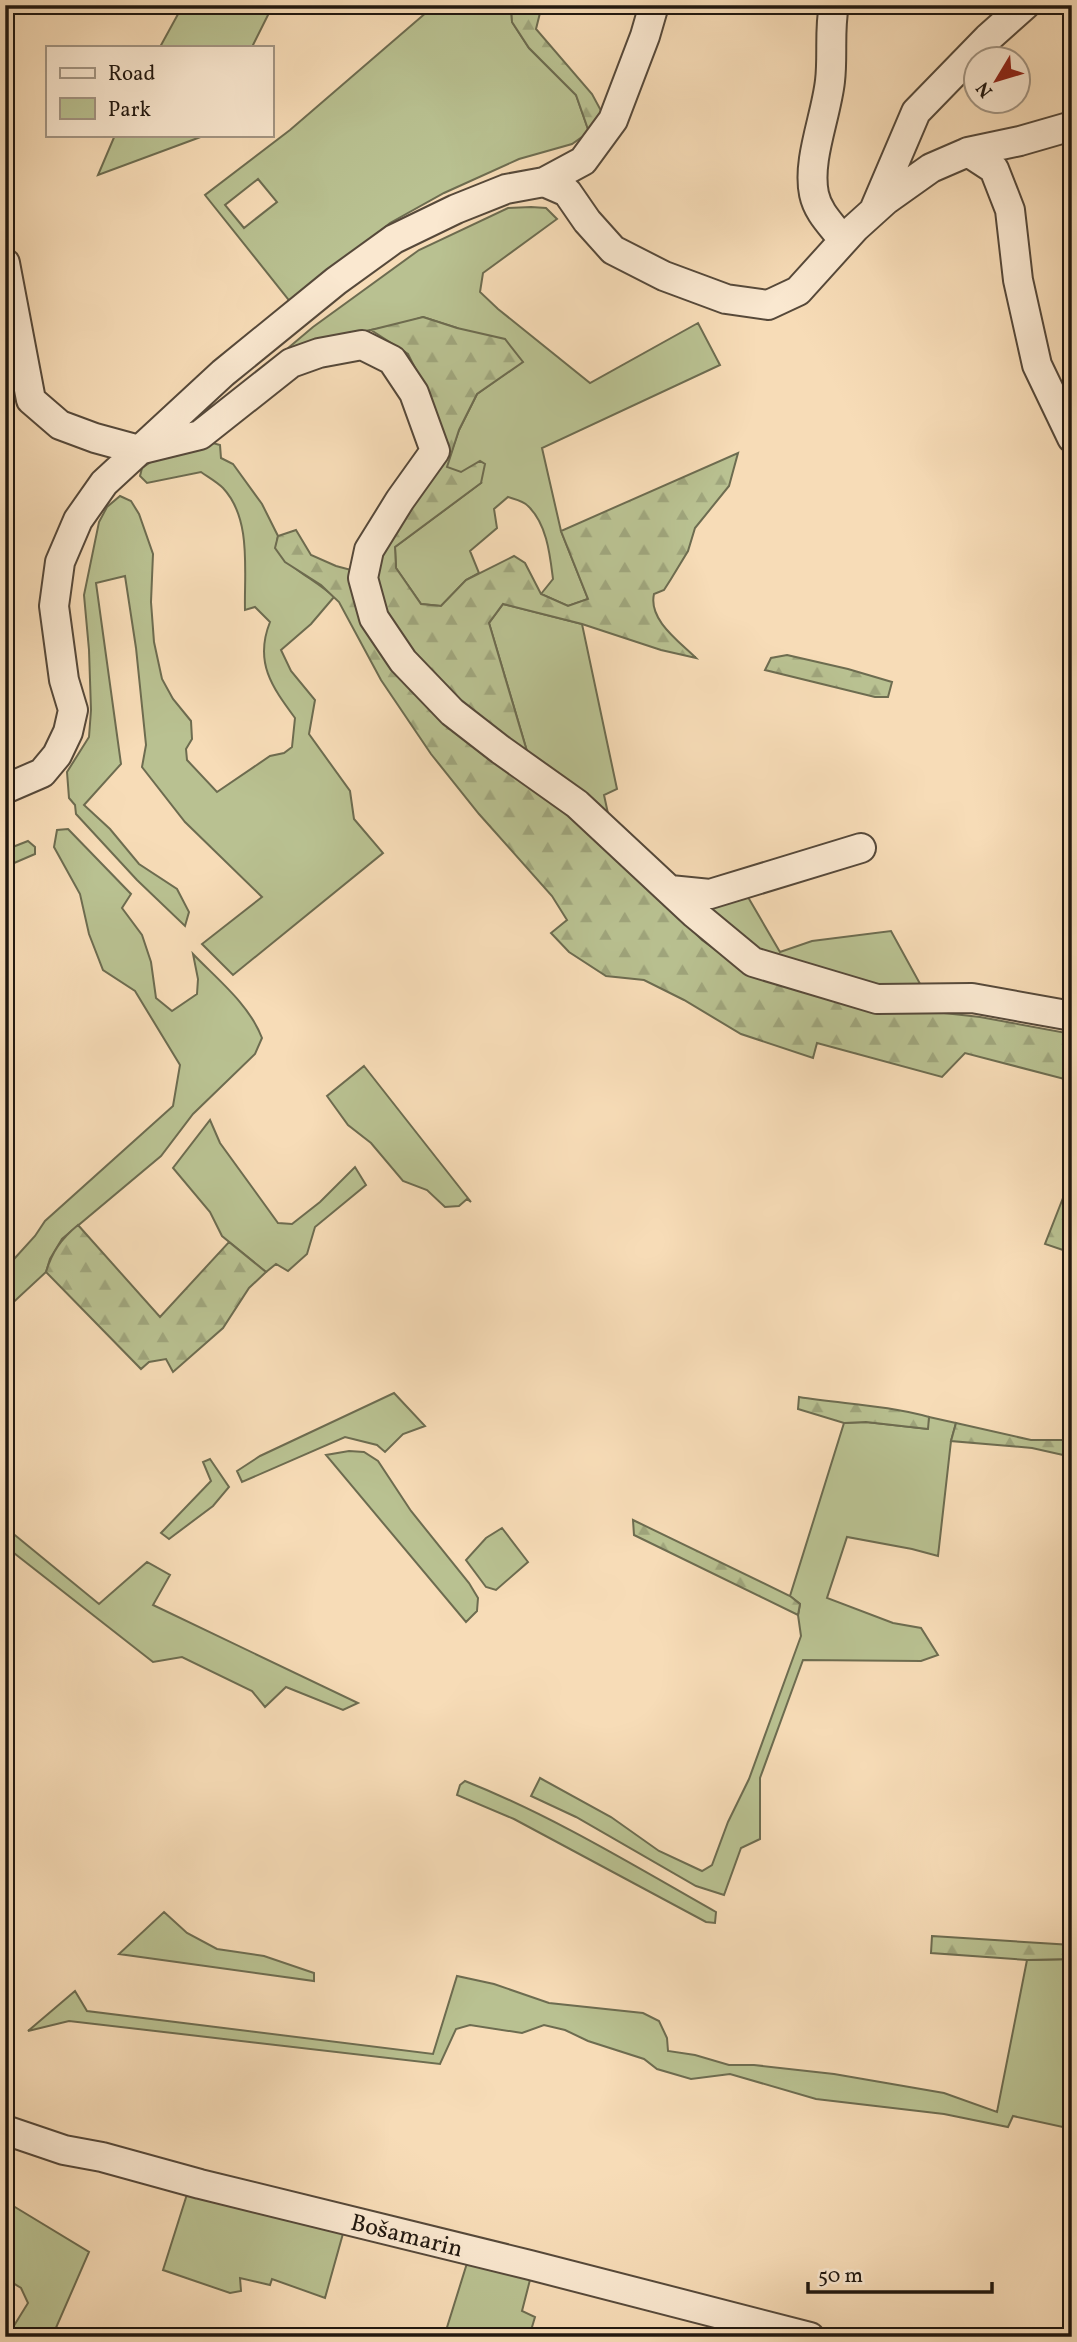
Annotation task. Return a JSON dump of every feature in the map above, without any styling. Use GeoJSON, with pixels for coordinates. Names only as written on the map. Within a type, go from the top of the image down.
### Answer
{"type":"FeatureCollection","features":[{"type":"Feature","properties":{"kind":"street"},"geometry":{"type":"LineString","coordinates":[[5,789],[42,773],[57,755],[68,732],[73,710],[64,680],[54,606],[60,562],[78,520],[104,483],[223,373],[282,323],[394,239],[456,209],[506,190],[544,182],[583,161],[612,120],[641,47],[654,5]]}},
{"type":"Feature","properties":{"kind":"street"},"geometry":{"type":"LineString","coordinates":[[834,5],[831,22],[833,49],[830,83],[813,167],[814,194],[820,212],[843,240]]}},
{"type":"Feature","properties":{"kind":"street"},"geometry":{"type":"LineString","coordinates":[[874,210],[916,112],[988,38],[1025,5]]}},
{"type":"Feature","properties":{"kind":"street"},"geometry":{"type":"LineString","coordinates":[[544,182],[567,192],[587,221],[613,250],[664,276],[726,299],[768,305],[798,291],[874,210],[931,169],[968,152],[1072,126]]}},
{"type":"Feature","properties":{"kind":"street"},"geometry":{"type":"LineString","coordinates":[[968,152],[994,169],[1010,210],[1017,280],[1037,365],[1072,438]]}},
{"type":"Feature","properties":{"kind":"street"},"geometry":{"type":"LineString","coordinates":[[5,263],[31,400],[60,425],[139,450],[200,435],[291,363],[319,353],[362,345],[392,360],[414,394],[435,451],[369,550],[363,578],[374,618],[404,661],[452,712],[500,750],[577,804],[695,914],[753,962],[877,999],[972,998],[1072,1016]]}},
{"type":"Feature","properties":{"kind":"street"},"geometry":{"type":"LineString","coordinates":[[670,890],[710,894],[861,848]]}},
{"type":"Feature","properties":{"kind":"street","name":"Bošamarin"},"geometry":{"type":"LineString","coordinates":[[5,2130],[64,2150],[102,2157],[810,2337]]}},
{"type":"Feature","properties":{"kind":"green space"},"geometry":{"type":"Polygon","coordinates":[[[183,5],[273,5],[252,46],[161,46],[183,5]]]}},
{"type":"Feature","properties":{"kind":"green space"},"geometry":{"type":"Polygon","coordinates":[[[435,5],[511,5],[512,22],[529,48],[576,95],[589,132],[572,144],[519,159],[444,193],[390,223],[292,304],[205,195],[290,130],[435,5]],[[258,179],[225,205],[244,228],[277,202],[258,179]]]}},
{"type":"Feature","properties":{"kind":"green space"},"geometry":{"type":"Polygon","coordinates":[[[511,5],[542,5],[536,29],[592,94],[605,118],[589,132],[576,95],[529,48],[512,22],[511,5]]]}},
{"type":"Feature","properties":{"kind":"green space"},"geometry":{"type":"Polygon","coordinates":[[[115,136],[203,136],[98,175],[115,136]]]}},
{"type":"Feature","properties":{"kind":"green space"},"geometry":{"type":"Polygon","coordinates":[[[508,208],[546,208],[557,219],[483,273],[480,292],[498,309],[590,383],[698,323],[720,365],[542,448],[561,531],[588,599],[568,606],[541,594],[553,579],[549,550],[540,522],[526,504],[508,497],[494,509],[497,528],[470,551],[479,573],[466,580],[441,606],[421,604],[396,568],[395,547],[481,483],[446,467],[459,430],[477,394],[522,362],[457,328],[423,317],[394,326],[342,335],[281,354],[313,327],[419,250],[508,208]]]}},
{"type":"Feature","properties":{"kind":"green space"},"geometry":{"type":"Polygon","coordinates":[[[423,317],[505,339],[523,362],[477,394],[459,430],[447,467],[461,472],[480,461],[485,464],[481,483],[395,547],[396,568],[421,604],[441,606],[466,580],[514,556],[525,563],[541,594],[568,606],[588,599],[561,531],[738,453],[729,486],[695,528],[688,551],[664,590],[654,594],[653,604],[660,621],[696,658],[503,604],[489,623],[529,758],[462,712],[381,612],[376,570],[387,541],[419,484],[433,404],[408,354],[371,330],[423,317]]]}},
{"type":"Feature","properties":{"kind":"green space"},"geometry":{"type":"Polygon","coordinates":[[[209,442],[220,445],[221,458],[233,464],[262,504],[278,536],[276,548],[282,556],[334,597],[311,624],[281,650],[291,671],[315,700],[309,734],[350,791],[354,819],[383,853],[233,975],[202,944],[262,897],[185,822],[142,767],[146,745],[125,576],[96,583],[121,764],[84,805],[110,829],[139,864],[177,889],[189,912],[185,926],[137,880],[76,814],[75,805],[69,798],[67,772],[89,737],[89,650],[84,595],[99,522],[107,507],[120,496],[131,501],[139,514],[153,554],[151,602],[154,642],[162,679],[173,699],[191,721],[192,739],[186,749],[187,760],[217,792],[270,756],[284,753],[292,747],[295,718],[273,685],[265,662],[264,650],[270,622],[255,607],[245,610],[244,546],[239,515],[232,501],[221,486],[201,472],[147,483],[140,476],[142,468],[158,457],[209,442]]]}},
{"type":"Feature","properties":{"kind":"green space"},"geometry":{"type":"Polygon","coordinates":[[[296,530],[311,555],[355,571],[364,618],[582,818],[702,940],[731,961],[783,984],[874,1011],[935,1012],[980,1017],[1072,1034],[1072,1081],[965,1053],[942,1077],[817,1043],[813,1058],[741,1034],[644,980],[606,976],[569,952],[551,933],[567,920],[552,896],[479,814],[431,754],[381,680],[339,602],[321,585],[285,562],[275,548],[278,536],[296,530]]]}},
{"type":"Feature","properties":{"kind":"green space"},"geometry":{"type":"Polygon","coordinates":[[[503,604],[582,624],[617,789],[604,795],[609,818],[529,758],[489,623],[503,604]]]}},
{"type":"Feature","properties":{"kind":"green space"},"geometry":{"type":"Polygon","coordinates":[[[787,655],[892,682],[888,697],[875,697],[765,670],[771,658],[787,655]]]}},
{"type":"Feature","properties":{"kind":"green space"},"geometry":{"type":"Polygon","coordinates":[[[68,829],[131,894],[122,908],[142,935],[151,962],[156,998],[172,1011],[197,994],[198,979],[193,954],[241,1003],[262,1038],[255,1054],[193,1114],[161,1156],[62,1239],[46,1272],[5,1310],[5,1269],[45,1221],[173,1106],[180,1065],[135,991],[103,970],[89,934],[80,894],[54,847],[57,830],[68,829]]]}},
{"type":"Feature","properties":{"kind":"green space"},"geometry":{"type":"Polygon","coordinates":[[[28,841],[35,847],[35,854],[5,867],[5,850],[28,841]]]}},
{"type":"Feature","properties":{"kind":"green space"},"geometry":{"type":"Polygon","coordinates":[[[745,892],[780,952],[812,941],[891,931],[924,991],[858,986],[761,955],[703,903],[745,892]]]}},
{"type":"Feature","properties":{"kind":"green space"},"geometry":{"type":"Polygon","coordinates":[[[364,1066],[471,1202],[467,1199],[459,1206],[445,1207],[427,1190],[403,1181],[371,1143],[348,1125],[327,1096],[364,1066]]]}},
{"type":"Feature","properties":{"kind":"green space"},"geometry":{"type":"Polygon","coordinates":[[[210,1120],[220,1143],[278,1223],[292,1224],[320,1202],[355,1167],[366,1185],[315,1227],[307,1254],[288,1271],[276,1264],[266,1272],[222,1236],[210,1212],[173,1168],[210,1120]]]}},
{"type":"Feature","properties":{"kind":"green space"},"geometry":{"type":"Polygon","coordinates":[[[1072,1175],[1072,1253],[1045,1244],[1072,1175]]]}},
{"type":"Feature","properties":{"kind":"green space"},"geometry":{"type":"Polygon","coordinates":[[[78,1225],[160,1317],[229,1242],[266,1272],[249,1288],[223,1328],[173,1372],[166,1359],[149,1362],[141,1369],[46,1272],[58,1246],[78,1225]]]}},
{"type":"Feature","properties":{"kind":"green space"},"geometry":{"type":"Polygon","coordinates":[[[394,1393],[425,1426],[403,1434],[385,1452],[377,1445],[345,1437],[242,1482],[237,1471],[260,1456],[394,1393]]]}},
{"type":"Feature","properties":{"kind":"green space"},"geometry":{"type":"Polygon","coordinates":[[[799,1397],[913,1413],[929,1417],[928,1429],[866,1422],[844,1423],[798,1409],[799,1397]]]}},
{"type":"Feature","properties":{"kind":"green space"},"geometry":{"type":"Polygon","coordinates":[[[929,1417],[956,1423],[951,1441],[938,1556],[847,1537],[827,1598],[893,1623],[921,1628],[938,1655],[921,1661],[803,1660],[760,1778],[760,1839],[741,1848],[724,1895],[696,1886],[576,1817],[531,1796],[540,1778],[611,1817],[659,1851],[702,1871],[712,1865],[728,1822],[749,1779],[801,1636],[798,1615],[800,1604],[790,1596],[844,1423],[866,1422],[927,1429],[929,1417]]]}},
{"type":"Feature","properties":{"kind":"green space"},"geometry":{"type":"Polygon","coordinates":[[[956,1423],[1031,1440],[1072,1440],[1072,1457],[1032,1448],[951,1441],[956,1423]]]}},
{"type":"Feature","properties":{"kind":"green space"},"geometry":{"type":"Polygon","coordinates":[[[349,1451],[364,1452],[378,1461],[411,1511],[469,1583],[478,1598],[477,1611],[466,1622],[326,1455],[349,1451]]]}},
{"type":"Feature","properties":{"kind":"green space"},"geometry":{"type":"Polygon","coordinates":[[[210,1459],[229,1487],[213,1506],[169,1539],[161,1533],[211,1481],[203,1462],[210,1459]]]}},
{"type":"Feature","properties":{"kind":"green space"},"geometry":{"type":"Polygon","coordinates":[[[633,1520],[790,1596],[800,1604],[798,1615],[634,1535],[633,1520]]]}},
{"type":"Feature","properties":{"kind":"green space"},"geometry":{"type":"Polygon","coordinates":[[[5,1527],[99,1604],[147,1562],[170,1575],[153,1605],[358,1703],[343,1710],[286,1687],[265,1707],[252,1691],[182,1657],[153,1662],[5,1546],[5,1527]]]}},
{"type":"Feature","properties":{"kind":"green space"},"geometry":{"type":"Polygon","coordinates":[[[502,1528],[528,1562],[496,1590],[486,1587],[466,1560],[486,1538],[502,1528]]]}},
{"type":"Feature","properties":{"kind":"green space"},"geometry":{"type":"Polygon","coordinates":[[[465,1781],[561,1825],[716,1912],[715,1923],[706,1922],[514,1819],[457,1795],[460,1785],[465,1781]]]}},
{"type":"Feature","properties":{"kind":"green space"},"geometry":{"type":"Polygon","coordinates":[[[164,1912],[187,1933],[217,1949],[264,1956],[314,1973],[314,1981],[119,1954],[164,1912]]]}},
{"type":"Feature","properties":{"kind":"green space"},"geometry":{"type":"Polygon","coordinates":[[[932,1936],[1072,1945],[1072,1959],[1027,1960],[931,1953],[932,1936]]]}},
{"type":"Feature","properties":{"kind":"green space"},"geometry":{"type":"Polygon","coordinates":[[[1072,1959],[1072,2129],[1013,2116],[1008,2127],[944,2114],[816,2099],[730,2074],[691,2079],[657,2069],[644,2059],[544,2025],[522,2033],[470,2025],[456,2029],[440,2064],[69,2021],[28,2031],[75,1991],[87,2011],[433,2054],[457,1976],[494,1984],[549,2003],[643,2013],[659,2021],[667,2038],[668,2051],[695,2055],[729,2065],[754,2065],[834,2074],[944,2093],[997,2112],[1027,1960],[1072,1959]]]}},
{"type":"Feature","properties":{"kind":"green space"},"geometry":{"type":"Polygon","coordinates":[[[189,2188],[344,2230],[325,2298],[272,2279],[270,2285],[240,2278],[241,2291],[230,2293],[163,2270],[189,2188]]]}},
{"type":"Feature","properties":{"kind":"green space"},"geometry":{"type":"Polygon","coordinates":[[[5,2201],[89,2252],[52,2337],[7,2337],[28,2303],[21,2288],[5,2278],[5,2201]]]}},
{"type":"Feature","properties":{"kind":"green space"},"geometry":{"type":"Polygon","coordinates":[[[468,2260],[531,2276],[522,2311],[535,2317],[529,2337],[444,2337],[468,2260]]]}},
{"type":"Feature","properties":{"kind":"green space"},"geometry":{"type":"Polygon","coordinates":[[[709,2322],[748,2331],[747,2337],[705,2337],[709,2322]]]}}]}
